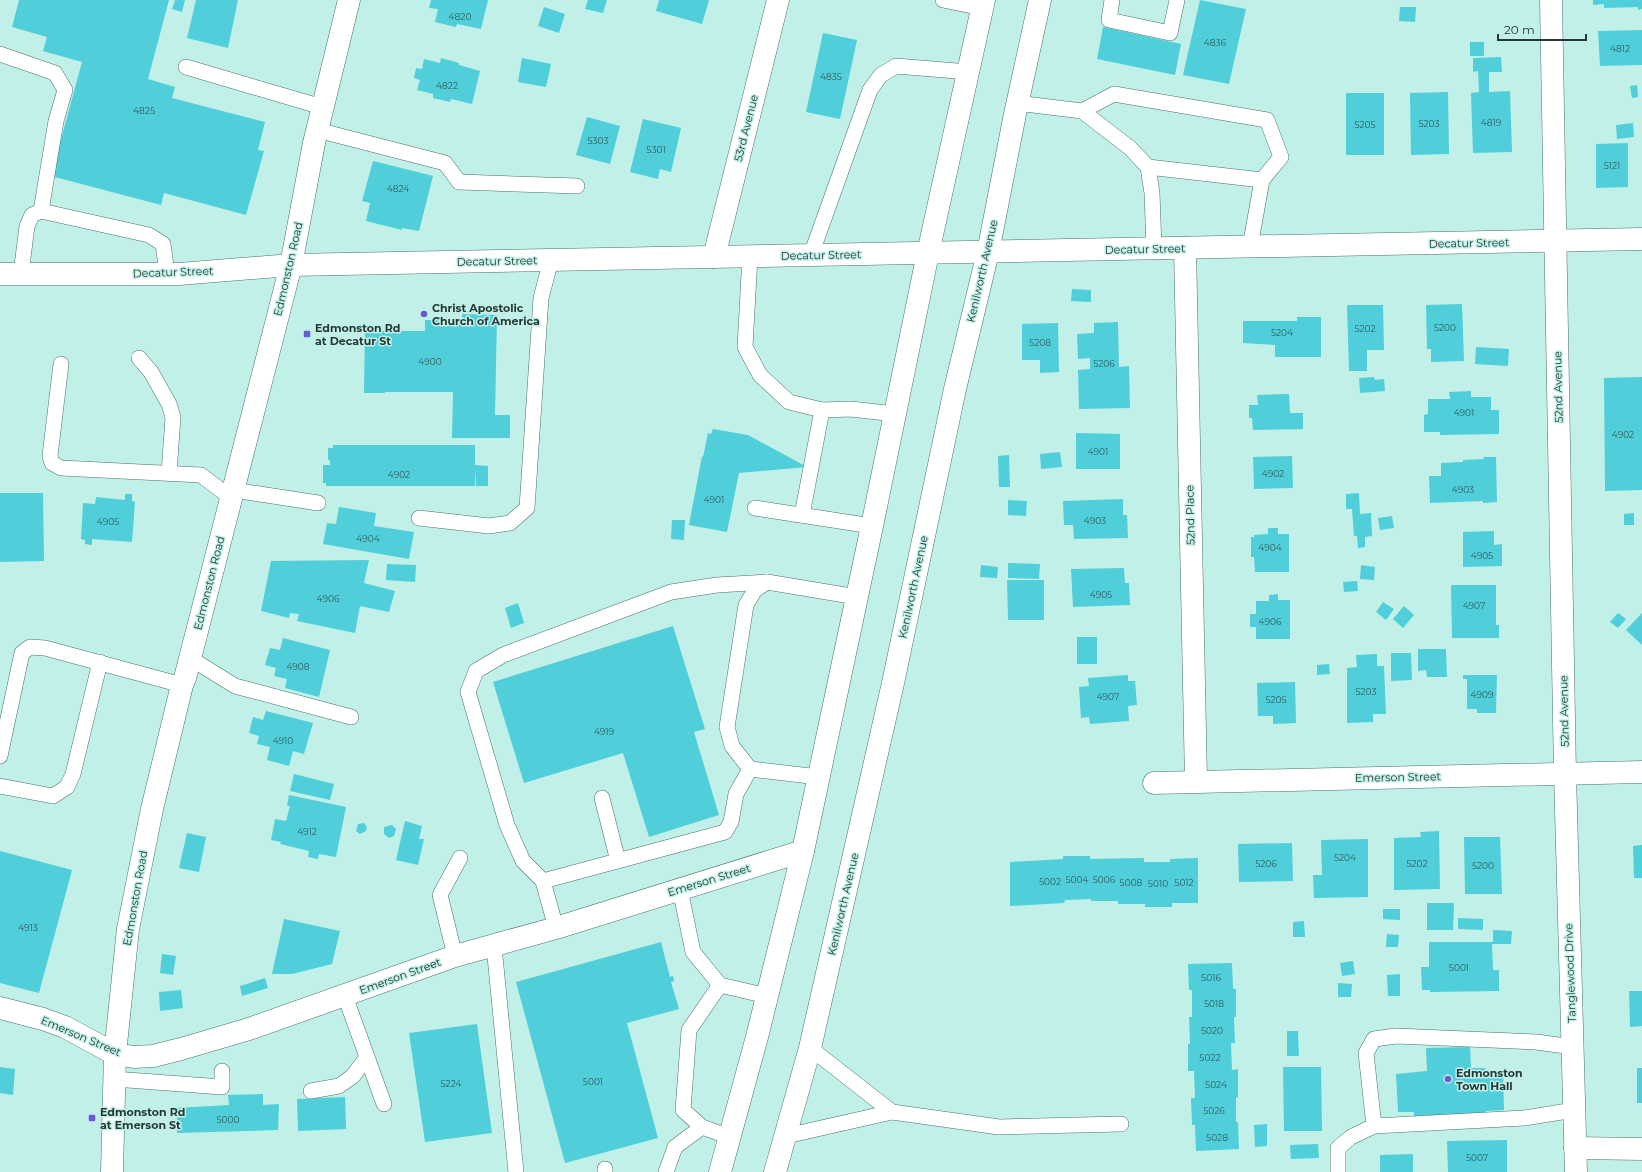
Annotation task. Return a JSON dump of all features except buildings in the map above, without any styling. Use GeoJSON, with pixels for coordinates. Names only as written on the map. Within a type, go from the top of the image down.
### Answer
{"type":"FeatureCollection","features":[{"type":"Feature","properties":{"kind":"street","name":"Edmonston Road"},"geometry":{"type":"LineString","coordinates":[[112,1172],[115,1054],[128,930],[152,809],[182,685],[291,265],[322,107],[349,0]]}},
{"type":"Feature","properties":{"kind":"street","name":"53rd Avenue"},"geometry":{"type":"LineString","coordinates":[[714,257],[778,0]]}},
{"type":"Feature","properties":{"kind":"street","name":"Kenilworth Avenue"},"geometry":{"type":"LineString","coordinates":[[775,1172],[810,1048],[893,683],[955,389],[988,252],[1017,103],[1040,0]]}},
{"type":"Feature","properties":{"kind":"street","name":"52nd Avenue"},"geometry":{"type":"LineString","coordinates":[[1551,0],[1565,774]]}},
{"type":"Feature","properties":{"kind":"street"},"geometry":{"type":"LineString","coordinates":[[720,1172],[767,996],[803,851],[928,253],[983,4]]}},
{"type":"Feature","properties":{"kind":"street","name":"Decatur Street"},"geometry":{"type":"LineString","coordinates":[[11,274],[167,274],[291,265],[1642,239]]}},
{"type":"Feature","properties":{"kind":"street","name":"52nd Place"},"geometry":{"type":"LineString","coordinates":[[1185,248],[1196,782]]}},
{"type":"Feature","properties":{"kind":"street","name":"Emerson Street"},"geometry":{"type":"LineString","coordinates":[[1154,783],[1642,772]]}},
{"type":"Feature","properties":{"kind":"street","name":"Tanglewood Drive"},"geometry":{"type":"LineString","coordinates":[[1565,774],[1576,1172]]}},
{"type":"Feature","properties":{"kind":"street","name":"Emerson Street"},"geometry":{"type":"LineString","coordinates":[[0,1008],[42,1019],[65,1027],[115,1054],[134,1057],[160,1054],[249,1029],[455,956],[556,928],[803,851]]}},
{"type":"Feature","properties":{"kind":"street"},"geometry":{"type":"LineString","coordinates":[[1575,1148],[1642,1149]]}},
{"type":"Feature","properties":{"kind":"lane"},"geometry":{"type":"LineString","coordinates":[[943,0],[983,4]]}},
{"type":"Feature","properties":{"kind":"lane"},"geometry":{"type":"LineString","coordinates":[[1112,0],[1109,20],[1170,33],[1177,0]]}},
{"type":"Feature","properties":{"kind":"lane"},"geometry":{"type":"LineString","coordinates":[[0,54],[54,73],[65,90],[56,121],[41,211]]}},
{"type":"Feature","properties":{"kind":"lane"},"geometry":{"type":"LineString","coordinates":[[811,255],[870,90],[880,75],[896,66],[969,72]]}},
{"type":"Feature","properties":{"kind":"lane"},"geometry":{"type":"LineString","coordinates":[[186,67],[322,107]]}},
{"type":"Feature","properties":{"kind":"lane"},"geometry":{"type":"LineString","coordinates":[[1082,111],[1114,94],[1267,120],[1281,157],[1262,180],[1250,247]]}},
{"type":"Feature","properties":{"kind":"lane"},"geometry":{"type":"LineString","coordinates":[[1017,103],[1082,111],[1130,148],[1148,167],[1152,193],[1154,248]]}},
{"type":"Feature","properties":{"kind":"lane"},"geometry":{"type":"LineString","coordinates":[[317,130],[445,163],[459,182],[577,186]]}},
{"type":"Feature","properties":{"kind":"lane"},"geometry":{"type":"LineString","coordinates":[[1148,167],[1262,180]]}},
{"type":"Feature","properties":{"kind":"lane"},"geometry":{"type":"LineString","coordinates":[[11,274],[32,215],[41,211],[149,235],[163,244],[167,274]]}},
{"type":"Feature","properties":{"kind":"lane"},"geometry":{"type":"LineString","coordinates":[[750,256],[745,347],[760,375],[789,402],[822,410],[851,409],[895,414]]}},
{"type":"Feature","properties":{"kind":"lane"},"geometry":{"type":"LineString","coordinates":[[419,518],[489,526],[510,524],[527,508],[541,298],[551,260]]}},
{"type":"Feature","properties":{"kind":"lane"},"geometry":{"type":"LineString","coordinates":[[138,358],[151,372],[169,404],[173,418],[169,473]]}},
{"type":"Feature","properties":{"kind":"lane"},"geometry":{"type":"LineString","coordinates":[[61,364],[50,456],[52,463],[61,468],[201,474],[232,494],[318,503]]}},
{"type":"Feature","properties":{"kind":"lane"},"geometry":{"type":"LineString","coordinates":[[802,516],[822,410]]}},
{"type":"Feature","properties":{"kind":"lane"},"geometry":{"type":"LineString","coordinates":[[755,508],[872,526]]}},
{"type":"Feature","properties":{"kind":"lane"},"geometry":{"type":"LineString","coordinates":[[556,928],[543,881],[523,861],[507,825],[468,692],[476,671],[503,655],[671,592],[717,585],[767,582],[857,597]]}},
{"type":"Feature","properties":{"kind":"lane"},"geometry":{"type":"LineString","coordinates":[[767,582],[755,590],[746,605],[728,727],[732,746],[750,769],[819,776]]}},
{"type":"Feature","properties":{"kind":"lane"},"geometry":{"type":"LineString","coordinates":[[0,756],[22,653],[30,647],[45,648],[182,685]]}},
{"type":"Feature","properties":{"kind":"lane"},"geometry":{"type":"LineString","coordinates":[[190,658],[235,686],[351,717]]}},
{"type":"Feature","properties":{"kind":"lane"},"geometry":{"type":"LineString","coordinates":[[0,786],[53,796],[66,788],[73,774],[100,662]]}},
{"type":"Feature","properties":{"kind":"lane"},"geometry":{"type":"LineString","coordinates":[[543,881],[725,832],[731,822],[736,794],[750,769]]}},
{"type":"Feature","properties":{"kind":"lane"},"geometry":{"type":"LineString","coordinates":[[602,798],[618,861]]}},
{"type":"Feature","properties":{"kind":"lane"},"geometry":{"type":"LineString","coordinates":[[455,956],[440,895],[460,858]]}},
{"type":"Feature","properties":{"kind":"lane"},"geometry":{"type":"LineString","coordinates":[[680,889],[693,952],[720,985],[767,996]]}},
{"type":"Feature","properties":{"kind":"lane"},"geometry":{"type":"LineString","coordinates":[[494,946],[516,1172]]}},
{"type":"Feature","properties":{"kind":"lane"},"geometry":{"type":"LineString","coordinates":[[720,985],[689,1030],[683,1110],[702,1127],[730,1137]]}},
{"type":"Feature","properties":{"kind":"lane"},"geometry":{"type":"LineString","coordinates":[[345,996],[384,1104]]}},
{"type":"Feature","properties":{"kind":"lane"},"geometry":{"type":"LineString","coordinates":[[1374,1126],[1366,1053],[1374,1039],[1404,1036],[1536,1042],[1572,1047]]}},
{"type":"Feature","properties":{"kind":"lane"},"geometry":{"type":"LineString","coordinates":[[810,1048],[892,1112]]}},
{"type":"Feature","properties":{"kind":"lane"},"geometry":{"type":"LineString","coordinates":[[311,1091],[339,1086],[353,1076],[367,1057]]}},
{"type":"Feature","properties":{"kind":"lane"},"geometry":{"type":"LineString","coordinates":[[114,1079],[222,1087],[222,1072]]}},
{"type":"Feature","properties":{"kind":"lane"},"geometry":{"type":"LineString","coordinates":[[1338,1172],[1338,1148],[1351,1137],[1374,1126],[1524,1118],[1574,1110]]}},
{"type":"Feature","properties":{"kind":"lane"},"geometry":{"type":"LineString","coordinates":[[786,1136],[892,1112],[999,1127],[1121,1124]]}},
{"type":"Feature","properties":{"kind":"lane"},"geometry":{"type":"LineString","coordinates":[[666,1172],[675,1147],[702,1127]]}},
{"type":"Feature","properties":{"kind":"place","name":"Christ Apostolic Church of America"},"geometry":{"type":"Point","coordinates":[424,314]}},
{"type":"Feature","properties":{"kind":"place","name":"Edmonston Rd at Decatur St"},"geometry":{"type":"Point","coordinates":[307,334]}},
{"type":"Feature","properties":{"kind":"place","name":"Edmonston Town Hall"},"geometry":{"type":"Point","coordinates":[1448,1079]}},
{"type":"Feature","properties":{"kind":"place","name":"Edmonston Rd at Emerson St"},"geometry":{"type":"Point","coordinates":[92,1118]}}]}
